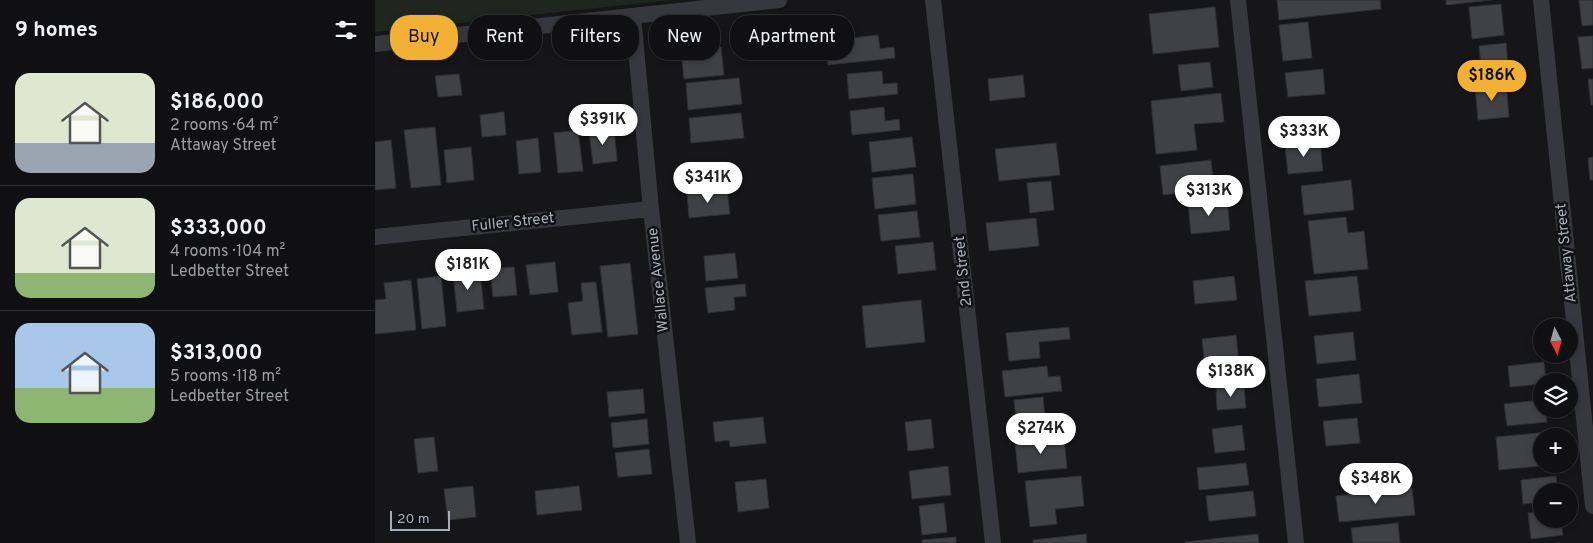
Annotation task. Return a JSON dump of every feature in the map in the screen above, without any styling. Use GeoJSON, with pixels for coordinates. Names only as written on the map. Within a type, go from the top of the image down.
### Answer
{"type":"FeatureCollection","features":[{"type":"Feature","properties":{"kind":"street"},"geometry":{"type":"LineString","coordinates":[[639,15],[779,0]]}},
{"type":"Feature","properties":{"kind":"street","name":"2nd Street"},"geometry":{"type":"LineString","coordinates":[[933,0],[993,543]]}},
{"type":"Feature","properties":{"kind":"street"},"geometry":{"type":"LineString","coordinates":[[1238,0],[1296,543]]}},
{"type":"Feature","properties":{"kind":"street","name":"Attaway Street"},"geometry":{"type":"LineString","coordinates":[[1541,0],[1593,506]]}},
{"type":"Feature","properties":{"kind":"street"},"geometry":{"type":"LineString","coordinates":[[375,44],[552,25]]}},
{"type":"Feature","properties":{"kind":"street","name":"Wallace Avenue"},"geometry":{"type":"LineString","coordinates":[[637,60],[651,209],[688,543]]}},
{"type":"Feature","properties":{"kind":"street","name":"Fuller Street"},"geometry":{"type":"LineString","coordinates":[[375,237],[651,209]]}},
{"type":"Feature","properties":{"kind":"shaded area"},"geometry":{"type":"Polygon","coordinates":[[[375,0],[671,0],[532,15],[468,15],[468,22],[458,23],[458,15],[390,15],[390,30],[375,32],[375,0]]]}},
{"type":"Feature","properties":{"kind":"building"},"geometry":{"type":"Polygon","coordinates":[[[1277,0],[1380,0],[1381,9],[1279,20],[1277,0]]]}},
{"type":"Feature","properties":{"kind":"building"},"geometry":{"type":"Polygon","coordinates":[[[1446,0],[1492,0],[1446,5],[1446,0]]]}},
{"type":"Feature","properties":{"kind":"building"},"geometry":{"type":"Polygon","coordinates":[[[1579,0],[1593,0],[1593,25],[1582,26],[1579,0]]]}},
{"type":"Feature","properties":{"kind":"building"},"geometry":{"type":"Polygon","coordinates":[[[1501,4],[1504,35],[1472,39],[1469,7],[1501,4]]]}},
{"type":"Feature","properties":{"kind":"building"},"geometry":{"type":"Polygon","coordinates":[[[1215,7],[1219,47],[1153,54],[1149,14],[1215,7]]]}},
{"type":"Feature","properties":{"kind":"building"},"geometry":{"type":"Polygon","coordinates":[[[1308,22],[1312,58],[1283,61],[1279,25],[1308,22]]]}},
{"type":"Feature","properties":{"kind":"building"},"geometry":{"type":"Polygon","coordinates":[[[878,35],[880,49],[894,47],[895,58],[828,65],[828,60],[854,60],[854,38],[878,35]]]}},
{"type":"Feature","properties":{"kind":"building"},"geometry":{"type":"Polygon","coordinates":[[[1593,36],[1593,68],[1582,69],[1578,37],[1593,36]]]}},
{"type":"Feature","properties":{"kind":"building"},"geometry":{"type":"Polygon","coordinates":[[[1506,43],[1509,75],[1482,77],[1479,46],[1506,43]]]}},
{"type":"Feature","properties":{"kind":"building"},"geometry":{"type":"Polygon","coordinates":[[[720,47],[724,75],[684,79],[682,60],[720,60],[720,47]]]}},
{"type":"Feature","properties":{"kind":"building"},"geometry":{"type":"Polygon","coordinates":[[[1210,62],[1213,87],[1181,91],[1178,65],[1210,62]]]}},
{"type":"Feature","properties":{"kind":"building"},"geometry":{"type":"Polygon","coordinates":[[[1323,69],[1325,94],[1288,97],[1285,73],[1323,69]]]}},
{"type":"Feature","properties":{"kind":"building"},"geometry":{"type":"Polygon","coordinates":[[[882,71],[883,84],[897,83],[898,94],[849,99],[847,74],[882,71]]]}},
{"type":"Feature","properties":{"kind":"building"},"geometry":{"type":"Polygon","coordinates":[[[459,74],[462,95],[438,97],[435,76],[459,74]]]}},
{"type":"Feature","properties":{"kind":"building"},"geometry":{"type":"Polygon","coordinates":[[[1023,75],[1025,97],[990,101],[988,79],[1023,75]]]}},
{"type":"Feature","properties":{"kind":"building"},"geometry":{"type":"Polygon","coordinates":[[[739,78],[742,104],[688,110],[686,83],[739,78]]]}},
{"type":"Feature","properties":{"kind":"building"},"geometry":{"type":"Polygon","coordinates":[[[1588,79],[1593,79],[1593,105],[1591,105],[1588,79]]]}},
{"type":"Feature","properties":{"kind":"building"},"geometry":{"type":"Polygon","coordinates":[[[1506,83],[1509,117],[1478,120],[1475,86],[1506,83]]]}},
{"type":"Feature","properties":{"kind":"building"},"geometry":{"type":"Polygon","coordinates":[[[1221,93],[1224,122],[1194,124],[1197,150],[1156,154],[1151,101],[1221,93]]]}},
{"type":"Feature","properties":{"kind":"building"},"geometry":{"type":"Polygon","coordinates":[[[884,107],[885,121],[899,119],[900,130],[852,135],[850,111],[884,107]]]}},
{"type":"Feature","properties":{"kind":"building"},"geometry":{"type":"Polygon","coordinates":[[[504,112],[506,135],[482,137],[480,115],[504,112]]]}},
{"type":"Feature","properties":{"kind":"building"},"geometry":{"type":"Polygon","coordinates":[[[741,113],[744,138],[691,143],[689,118],[741,113]]]}},
{"type":"Feature","properties":{"kind":"building"},"geometry":{"type":"Polygon","coordinates":[[[435,127],[441,185],[411,188],[404,130],[435,127]]]}},
{"type":"Feature","properties":{"kind":"building"},"geometry":{"type":"Polygon","coordinates":[[[614,128],[617,161],[593,164],[589,131],[614,128]]]}},
{"type":"Feature","properties":{"kind":"building"},"geometry":{"type":"Polygon","coordinates":[[[578,130],[583,171],[558,173],[554,133],[578,130]]]}},
{"type":"Feature","properties":{"kind":"building"},"geometry":{"type":"Polygon","coordinates":[[[912,137],[916,167],[872,172],[869,142],[912,137]]]}},
{"type":"Feature","properties":{"kind":"building"},"geometry":{"type":"Polygon","coordinates":[[[538,138],[541,172],[519,174],[516,141],[538,138]]]}},
{"type":"Feature","properties":{"kind":"building"},"geometry":{"type":"Polygon","coordinates":[[[391,140],[396,188],[375,190],[375,142],[391,140]]]}},
{"type":"Feature","properties":{"kind":"building"},"geometry":{"type":"Polygon","coordinates":[[[1320,142],[1323,171],[1288,174],[1285,145],[1320,142]]]}},
{"type":"Feature","properties":{"kind":"building"},"geometry":{"type":"Polygon","coordinates":[[[1056,143],[1060,175],[999,181],[995,149],[1056,143]]]}},
{"type":"Feature","properties":{"kind":"building"},"geometry":{"type":"Polygon","coordinates":[[[471,147],[474,180],[447,183],[444,150],[471,147]]]}},
{"type":"Feature","properties":{"kind":"building"},"geometry":{"type":"Polygon","coordinates":[[[1593,157],[1593,180],[1590,180],[1588,158],[1593,157]]]}},
{"type":"Feature","properties":{"kind":"building"},"geometry":{"type":"Polygon","coordinates":[[[1211,160],[1214,189],[1163,195],[1160,166],[1211,160]]]}},
{"type":"Feature","properties":{"kind":"building"},"geometry":{"type":"Polygon","coordinates":[[[913,174],[916,204],[875,209],[872,178],[913,174]]]}},
{"type":"Feature","properties":{"kind":"building"},"geometry":{"type":"Polygon","coordinates":[[[1351,180],[1354,210],[1304,215],[1301,186],[1351,180]]]}},
{"type":"Feature","properties":{"kind":"building"},"geometry":{"type":"Polygon","coordinates":[[[1051,181],[1054,210],[1030,213],[1027,183],[1051,181]]]}},
{"type":"Feature","properties":{"kind":"building"},"geometry":{"type":"Polygon","coordinates":[[[727,189],[730,214],[689,218],[687,193],[727,189]]]}},
{"type":"Feature","properties":{"kind":"building"},"geometry":{"type":"Polygon","coordinates":[[[1227,199],[1230,230],[1191,234],[1188,204],[1227,199]]]}},
{"type":"Feature","properties":{"kind":"building"},"geometry":{"type":"Polygon","coordinates":[[[917,211],[920,237],[881,241],[878,215],[917,211]]]}},
{"type":"Feature","properties":{"kind":"building"},"geometry":{"type":"Polygon","coordinates":[[[1346,217],[1348,233],[1364,231],[1368,269],[1314,274],[1308,221],[1346,217]]]}},
{"type":"Feature","properties":{"kind":"building"},"geometry":{"type":"Polygon","coordinates":[[[1036,218],[1039,246],[989,251],[986,223],[1036,218]]]}},
{"type":"Feature","properties":{"kind":"building"},"geometry":{"type":"Polygon","coordinates":[[[933,242],[936,270],[898,274],[895,246],[933,242]]]}},
{"type":"Feature","properties":{"kind":"building"},"geometry":{"type":"Polygon","coordinates":[[[735,253],[738,278],[706,281],[704,256],[735,253]]]}},
{"type":"Feature","properties":{"kind":"building"},"geometry":{"type":"Polygon","coordinates":[[[555,262],[558,292],[530,295],[526,265],[555,262]]]}},
{"type":"Feature","properties":{"kind":"building"},"geometry":{"type":"Polygon","coordinates":[[[630,263],[638,334],[608,337],[600,266],[630,263]]]}},
{"type":"Feature","properties":{"kind":"building"},"geometry":{"type":"Polygon","coordinates":[[[514,267],[517,295],[493,297],[490,269],[514,267]]]}},
{"type":"Feature","properties":{"kind":"building"},"geometry":{"type":"Polygon","coordinates":[[[480,271],[484,309],[457,312],[453,273],[480,271]]]}},
{"type":"Feature","properties":{"kind":"building"},"geometry":{"type":"Polygon","coordinates":[[[441,276],[446,326],[422,329],[417,279],[441,276]]]}},
{"type":"Feature","properties":{"kind":"building"},"geometry":{"type":"Polygon","coordinates":[[[1234,276],[1237,300],[1195,304],[1193,281],[1234,276]]]}},
{"type":"Feature","properties":{"kind":"building"},"geometry":{"type":"Polygon","coordinates":[[[1357,276],[1361,311],[1309,316],[1305,281],[1357,276]]]}},
{"type":"Feature","properties":{"kind":"building"},"geometry":{"type":"Polygon","coordinates":[[[411,280],[416,330],[375,334],[375,300],[386,299],[384,283],[411,280]]]}},
{"type":"Feature","properties":{"kind":"building"},"geometry":{"type":"Polygon","coordinates":[[[596,282],[602,332],[572,335],[568,303],[583,301],[581,283],[596,282]]]}},
{"type":"Feature","properties":{"kind":"building"},"geometry":{"type":"Polygon","coordinates":[[[745,284],[746,296],[734,297],[735,310],[708,313],[705,288],[745,284]]]}},
{"type":"Feature","properties":{"kind":"building"},"geometry":{"type":"Polygon","coordinates":[[[921,300],[925,342],[866,348],[862,306],[921,300]]]}},
{"type":"Feature","properties":{"kind":"building"},"geometry":{"type":"Polygon","coordinates":[[[1069,327],[1070,339],[1039,342],[1040,358],[1009,361],[1006,333],[1069,327]]]}},
{"type":"Feature","properties":{"kind":"building"},"geometry":{"type":"Polygon","coordinates":[[[1353,332],[1356,360],[1317,364],[1314,336],[1353,332]]]}},
{"type":"Feature","properties":{"kind":"building"},"geometry":{"type":"Polygon","coordinates":[[[1236,335],[1240,373],[1206,376],[1202,339],[1236,335]]]}},
{"type":"Feature","properties":{"kind":"building"},"geometry":{"type":"Polygon","coordinates":[[[1544,363],[1545,373],[1533,373],[1533,385],[1510,387],[1508,366],[1544,363]]]}},
{"type":"Feature","properties":{"kind":"building"},"geometry":{"type":"Polygon","coordinates":[[[1047,366],[1048,377],[1060,376],[1062,391],[1005,397],[1002,371],[1047,366]]]}},
{"type":"Feature","properties":{"kind":"building"},"geometry":{"type":"Polygon","coordinates":[[[1359,374],[1362,403],[1319,407],[1316,379],[1359,374]]]}},
{"type":"Feature","properties":{"kind":"building"},"geometry":{"type":"Polygon","coordinates":[[[1244,385],[1246,408],[1217,410],[1216,388],[1244,385]]]}},
{"type":"Feature","properties":{"kind":"building"},"geometry":{"type":"Polygon","coordinates":[[[643,389],[645,413],[609,417],[607,392],[643,389]]]}},
{"type":"Feature","properties":{"kind":"building"},"geometry":{"type":"Polygon","coordinates":[[[1043,397],[1046,425],[1017,428],[1014,400],[1043,397]]]}},
{"type":"Feature","properties":{"kind":"building"},"geometry":{"type":"Polygon","coordinates":[[[1533,401],[1533,418],[1546,418],[1547,422],[1507,426],[1504,404],[1533,401]]]}},
{"type":"Feature","properties":{"kind":"building"},"geometry":{"type":"Polygon","coordinates":[[[763,417],[766,443],[730,447],[729,440],[715,442],[713,422],[763,417]]]}},
{"type":"Feature","properties":{"kind":"building"},"geometry":{"type":"Polygon","coordinates":[[[1357,418],[1360,443],[1326,446],[1323,421],[1357,418]]]}},
{"type":"Feature","properties":{"kind":"building"},"geometry":{"type":"Polygon","coordinates":[[[647,419],[649,444],[613,448],[611,423],[647,419]]]}},
{"type":"Feature","properties":{"kind":"building"},"geometry":{"type":"Polygon","coordinates":[[[931,419],[934,448],[908,451],[905,422],[931,419]]]}},
{"type":"Feature","properties":{"kind":"building"},"geometry":{"type":"Polygon","coordinates":[[[1242,425],[1245,450],[1215,453],[1212,429],[1242,425]]]}},
{"type":"Feature","properties":{"kind":"building"},"geometry":{"type":"Polygon","coordinates":[[[1533,433],[1533,467],[1499,470],[1496,437],[1533,433]]]}},
{"type":"Feature","properties":{"kind":"building"},"geometry":{"type":"Polygon","coordinates":[[[434,437],[438,471],[418,473],[414,439],[434,437]]]}},
{"type":"Feature","properties":{"kind":"building"},"geometry":{"type":"Polygon","coordinates":[[[1064,437],[1067,468],[1018,473],[1015,442],[1064,437]]]}},
{"type":"Feature","properties":{"kind":"building"},"geometry":{"type":"Polygon","coordinates":[[[649,449],[652,474],[618,477],[615,453],[649,449]]]}},
{"type":"Feature","properties":{"kind":"building"},"geometry":{"type":"Polygon","coordinates":[[[1246,463],[1249,485],[1199,490],[1197,468],[1246,463]]]}},
{"type":"Feature","properties":{"kind":"building"},"geometry":{"type":"Polygon","coordinates":[[[948,466],[951,495],[912,499],[909,471],[948,466]]]}},
{"type":"Feature","properties":{"kind":"building"},"geometry":{"type":"Polygon","coordinates":[[[1081,476],[1084,506],[1055,509],[1057,524],[1030,527],[1025,481],[1081,476]]]}},
{"type":"Feature","properties":{"kind":"building"},"geometry":{"type":"Polygon","coordinates":[[[1556,476],[1557,483],[1533,483],[1533,503],[1523,504],[1521,480],[1556,476]]]}},
{"type":"Feature","properties":{"kind":"building"},"geometry":{"type":"Polygon","coordinates":[[[766,479],[769,508],[738,512],[735,482],[766,479]]]}},
{"type":"Feature","properties":{"kind":"building"},"geometry":{"type":"Polygon","coordinates":[[[473,486],[476,517],[448,520],[444,489],[473,486]]]}},
{"type":"Feature","properties":{"kind":"building"},"geometry":{"type":"Polygon","coordinates":[[[579,486],[582,510],[537,515],[535,491],[579,486]]]}},
{"type":"Feature","properties":{"kind":"building"},"geometry":{"type":"Polygon","coordinates":[[[1412,488],[1415,515],[1339,522],[1336,496],[1412,488]]]}},
{"type":"Feature","properties":{"kind":"building"},"geometry":{"type":"Polygon","coordinates":[[[1253,491],[1256,516],[1209,521],[1206,496],[1253,491]]]}},
{"type":"Feature","properties":{"kind":"building"},"geometry":{"type":"Polygon","coordinates":[[[944,503],[947,532],[922,535],[919,506],[944,503]]]}},
{"type":"Feature","properties":{"kind":"building"},"geometry":{"type":"Polygon","coordinates":[[[1528,513],[1533,513],[1533,528],[1562,528],[1563,535],[1531,539],[1528,513]]]}},
{"type":"Feature","properties":{"kind":"building"},"geometry":{"type":"Polygon","coordinates":[[[1398,523],[1400,543],[1353,543],[1351,528],[1398,523]]]}},
{"type":"Feature","properties":{"kind":"building"},"geometry":{"type":"Polygon","coordinates":[[[1086,534],[1087,543],[1033,543],[1033,540],[1086,534]]]}},
{"type":"Feature","properties":{"kind":"building"},"geometry":{"type":"Polygon","coordinates":[[[1258,534],[1259,543],[1185,543],[1185,542],[1258,534]]]}},
{"type":"Feature","properties":{"kind":"building"},"geometry":{"type":"Polygon","coordinates":[[[956,537],[956,543],[922,543],[922,540],[956,537]]]}}]}
